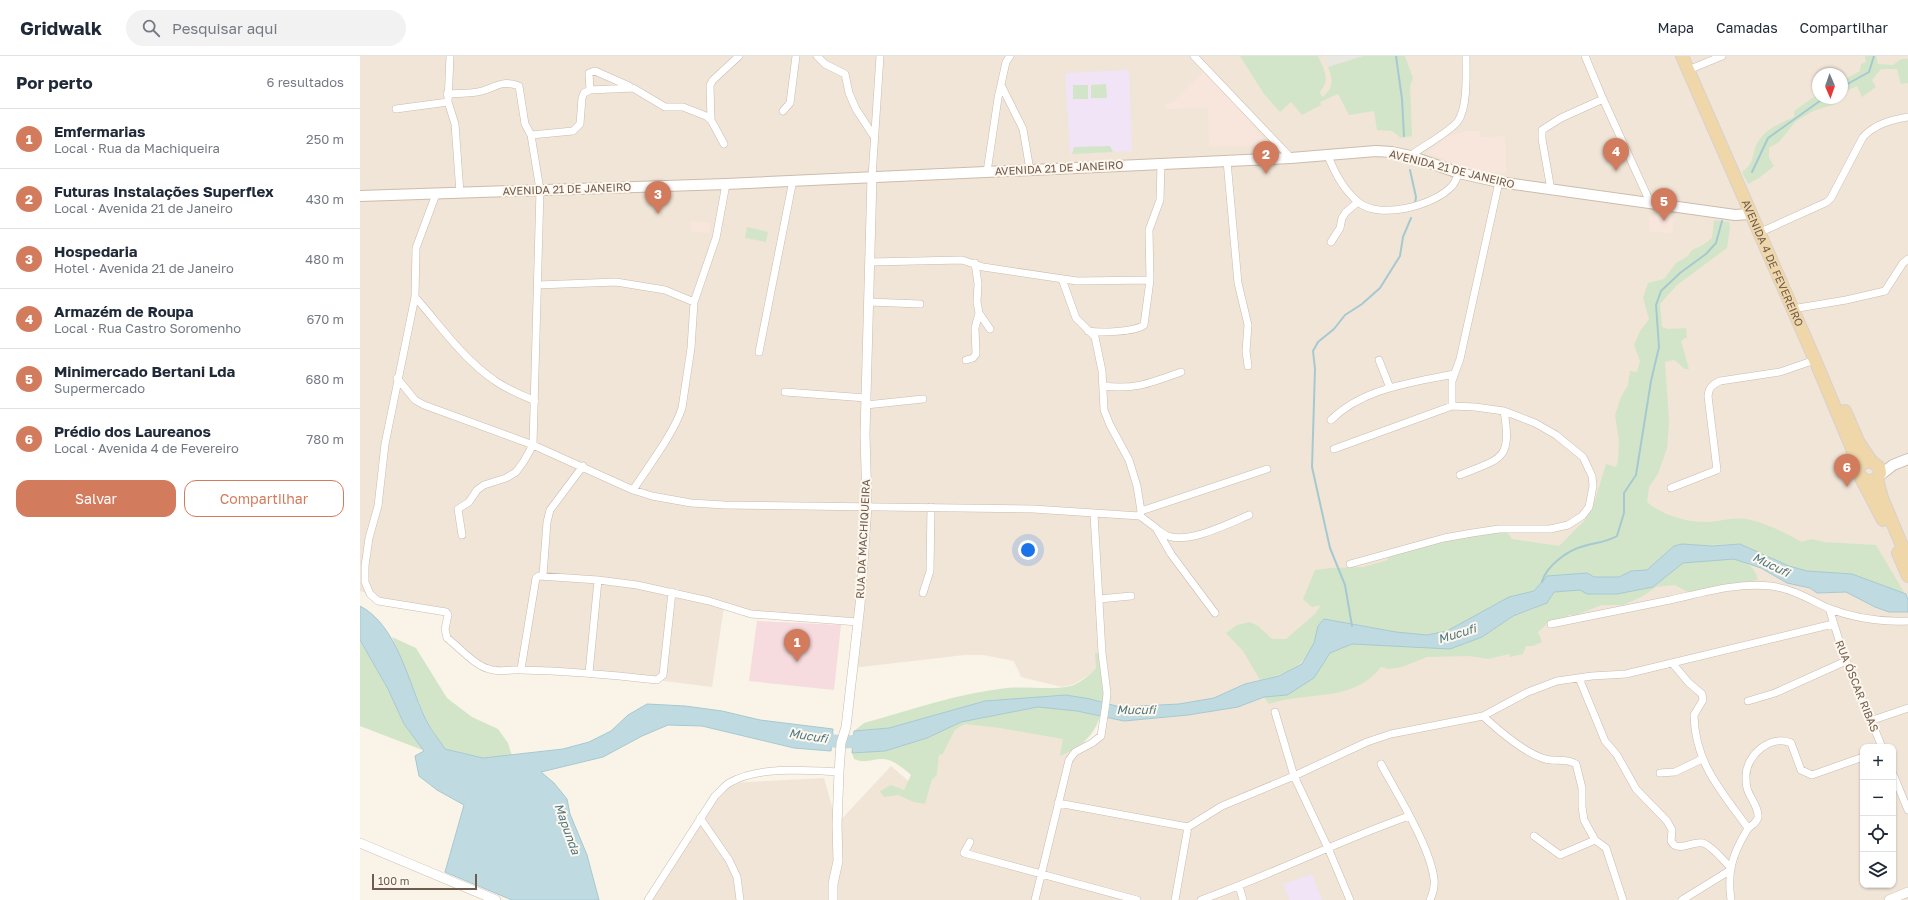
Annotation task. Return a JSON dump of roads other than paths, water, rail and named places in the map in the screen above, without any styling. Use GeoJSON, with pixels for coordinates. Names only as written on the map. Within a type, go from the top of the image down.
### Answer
{"type":"FeatureCollection","features":[{"type":"Feature","properties":{"kind":"main road","name":"AVENIDA 4 DE FEVEREIRO"},"geometry":{"type":"LineString","coordinates":[[1682,56],[1815,360],[1851,446],[1860,475],[1880,512],[1908,576]]}},
{"type":"Feature","properties":{"kind":"main road","name":"AVENIDA 4 DE FEVEREIRO"},"geometry":{"type":"LineString","coordinates":[[1687,56],[1763,230],[1859,443],[1878,467],[1878,477],[1882,498],[1907,553]]}},
{"type":"Feature","properties":{"kind":"main road","name":"AVENIDA 21 DE JANEIRO"},"geometry":{"type":"LineString","coordinates":[[360,196],[726,184],[1291,158],[1376,151],[1392,152],[1410,156],[1459,172],[1500,182],[1736,215],[1750,214]]}},
{"type":"Feature","properties":{"kind":"main road"},"geometry":{"type":"LineString","coordinates":[[1893,465],[1873,462],[1864,463],[1860,475],[1867,482],[1878,477],[1893,465],[1908,459]]}},
{"type":"Feature","properties":{"kind":"street"},"geometry":{"type":"LineString","coordinates":[[450,56],[448,102],[455,124],[460,193]]}},
{"type":"Feature","properties":{"kind":"street"},"geometry":{"type":"LineString","coordinates":[[711,120],[710,85],[713,80],[739,56]]}},
{"type":"Feature","properties":{"kind":"street"},"geometry":{"type":"LineString","coordinates":[[783,111],[790,103],[796,56]]}},
{"type":"Feature","properties":{"kind":"street"},"geometry":{"type":"LineString","coordinates":[[817,56],[825,64],[846,74],[849,93],[856,109],[874,135]]}},
{"type":"Feature","properties":{"kind":"street"},"geometry":{"type":"LineString","coordinates":[[872,177],[880,56]]}},
{"type":"Feature","properties":{"kind":"street"},"geometry":{"type":"LineString","coordinates":[[1194,56],[1291,158]]}},
{"type":"Feature","properties":{"kind":"street"},"geometry":{"type":"LineString","coordinates":[[1410,156],[1452,127],[1458,120],[1463,111],[1465,98],[1467,56]]}},
{"type":"Feature","properties":{"kind":"street"},"geometry":{"type":"LineString","coordinates":[[1585,56],[1650,202]]}},
{"type":"Feature","properties":{"kind":"street"},"geometry":{"type":"LineString","coordinates":[[1693,68],[1722,56]]}},
{"type":"Feature","properties":{"kind":"street"},"geometry":{"type":"LineString","coordinates":[[987,172],[992,131],[1007,57]]}},
{"type":"Feature","properties":{"kind":"street"},"geometry":{"type":"LineString","coordinates":[[590,90],[589,73],[595,71],[633,88],[666,107],[683,107],[706,116],[711,120],[724,144]]}},
{"type":"Feature","properties":{"kind":"street"},"geometry":{"type":"LineString","coordinates":[[448,94],[482,91],[500,84],[510,83],[519,86],[525,124],[530,135],[540,190],[533,445],[516,472],[506,478],[484,485],[476,490],[469,502],[458,509],[462,535]]}},
{"type":"Feature","properties":{"kind":"street"},"geometry":{"type":"LineString","coordinates":[[1001,85],[1023,129],[1030,170]]}},
{"type":"Feature","properties":{"kind":"street"},"geometry":{"type":"LineString","coordinates":[[530,135],[573,131],[580,124],[582,98],[584,93],[590,90],[633,88]]}},
{"type":"Feature","properties":{"kind":"street"},"geometry":{"type":"LineString","coordinates":[[1551,190],[1542,139],[1542,130],[1561,118],[1603,99]]}},
{"type":"Feature","properties":{"kind":"street"},"geometry":{"type":"LineString","coordinates":[[396,109],[448,102]]}},
{"type":"Feature","properties":{"kind":"street"},"geometry":{"type":"LineString","coordinates":[[1763,230],[1827,202],[1831,198],[1842,173],[1863,137],[1870,130],[1890,120],[1908,117]]}},
{"type":"Feature","properties":{"kind":"street"},"geometry":{"type":"LineString","coordinates":[[1328,156],[1338,179],[1358,202],[1370,209],[1386,211],[1418,206],[1432,199],[1452,186],[1459,172]]}},
{"type":"Feature","properties":{"kind":"street"},"geometry":{"type":"LineString","coordinates":[[1227,161],[1238,283],[1248,325],[1246,351],[1248,366]]}},
{"type":"Feature","properties":{"kind":"street"},"geometry":{"type":"LineString","coordinates":[[1088,331],[1096,332],[1138,329],[1144,325],[1150,280],[1149,230],[1160,200],[1161,164]]}},
{"type":"Feature","properties":{"kind":"street","name":"RUA DA MACHIQUEIRA"},"geometry":{"type":"LineString","coordinates":[[833,900],[833,884],[838,861],[837,825],[840,753],[841,743],[846,727],[858,622],[867,506],[866,402],[872,177]]}},
{"type":"Feature","properties":{"kind":"street"},"geometry":{"type":"LineString","coordinates":[[760,352],[793,180]]}},
{"type":"Feature","properties":{"kind":"street"},"geometry":{"type":"LineString","coordinates":[[1452,406],[1454,374],[1460,359],[1500,182]]}},
{"type":"Feature","properties":{"kind":"street"},"geometry":{"type":"LineString","coordinates":[[633,490],[679,416],[691,348],[694,302],[716,238],[726,184]]}},
{"type":"Feature","properties":{"kind":"street"},"geometry":{"type":"LineString","coordinates":[[436,194],[416,248],[415,297],[408,335],[397,378],[385,444],[378,506],[367,552],[365,582],[370,594],[378,600],[446,612],[448,616],[445,629],[447,638],[488,669],[505,672],[521,669],[564,673],[589,673],[657,680],[661,678],[672,592]]}},
{"type":"Feature","properties":{"kind":"street"},"geometry":{"type":"LineString","coordinates":[[1331,242],[1340,228],[1342,218],[1346,212],[1358,202]]}},
{"type":"Feature","properties":{"kind":"street"},"geometry":{"type":"LineString","coordinates":[[1798,308],[1885,291],[1903,263],[1908,259]]}},
{"type":"Feature","properties":{"kind":"street"},"geometry":{"type":"LineString","coordinates":[[870,262],[962,260],[975,263],[983,267],[1077,281],[1150,280]]}},
{"type":"Feature","properties":{"kind":"street"},"geometry":{"type":"LineString","coordinates":[[975,263],[978,284],[977,302],[979,313],[990,329]]}},
{"type":"Feature","properties":{"kind":"street"},"geometry":{"type":"LineString","coordinates":[[1062,279],[1076,318],[1095,337],[1102,371],[1104,410],[1110,425],[1129,460],[1137,486],[1140,513],[1156,528],[1169,536],[1183,538],[1196,535],[1249,515]]}},
{"type":"Feature","properties":{"kind":"street"},"geometry":{"type":"LineString","coordinates":[[538,285],[616,282],[665,290],[694,302]]}},
{"type":"Feature","properties":{"kind":"street"},"geometry":{"type":"LineString","coordinates":[[415,297],[462,353],[482,371],[494,381],[535,401]]}},
{"type":"Feature","properties":{"kind":"street"},"geometry":{"type":"LineString","coordinates":[[868,302],[920,304]]}},
{"type":"Feature","properties":{"kind":"street"},"geometry":{"type":"LineString","coordinates":[[966,360],[973,358],[976,354],[975,328],[979,313]]}},
{"type":"Feature","properties":{"kind":"street"},"geometry":{"type":"LineString","coordinates":[[1379,360],[1390,388]]}},
{"type":"Feature","properties":{"kind":"street"},"geometry":{"type":"LineString","coordinates":[[1671,488],[1718,470],[1708,396],[1712,385],[1720,381],[1780,372],[1815,360]]}},
{"type":"Feature","properties":{"kind":"street"},"geometry":{"type":"LineString","coordinates":[[1102,386],[1119,388],[1140,387],[1181,372]]}},
{"type":"Feature","properties":{"kind":"street"},"geometry":{"type":"LineString","coordinates":[[1331,420],[1352,403],[1390,388],[1454,374]]}},
{"type":"Feature","properties":{"kind":"street"},"geometry":{"type":"LineString","coordinates":[[397,378],[415,400],[424,405],[533,445],[583,466],[633,490],[678,500],[725,505],[931,507],[1000,510],[1033,509],[1094,514],[1140,513],[1267,469]]}},
{"type":"Feature","properties":{"kind":"street"},"geometry":{"type":"LineString","coordinates":[[785,392],[866,402],[923,399]]}},
{"type":"Feature","properties":{"kind":"street"},"geometry":{"type":"LineString","coordinates":[[1334,449],[1452,406],[1475,407],[1504,411],[1535,422],[1556,435],[1583,457],[1592,476],[1594,486],[1589,507],[1582,516],[1568,525],[1550,530],[1499,529],[1444,538],[1350,564]]}},
{"type":"Feature","properties":{"kind":"street"},"geometry":{"type":"LineString","coordinates":[[1460,475],[1496,460],[1504,452],[1508,434],[1504,411]]}},
{"type":"Feature","properties":{"kind":"street"},"geometry":{"type":"LineString","coordinates":[[543,575],[547,522],[550,510],[583,466]]}},
{"type":"Feature","properties":{"kind":"street"},"geometry":{"type":"LineString","coordinates":[[923,593],[930,571],[931,507]]}},
{"type":"Feature","properties":{"kind":"street"},"geometry":{"type":"LineString","coordinates":[[1035,900],[1069,760],[1075,752],[1092,743],[1101,736],[1104,725],[1107,692],[1098,599],[1094,514]]}},
{"type":"Feature","properties":{"kind":"street"},"geometry":{"type":"LineString","coordinates":[[1156,528],[1171,554],[1215,613]]}},
{"type":"Feature","properties":{"kind":"street"},"geometry":{"type":"LineString","coordinates":[[521,669],[536,578],[543,575],[598,580],[672,592],[709,601],[751,614],[858,622]]}},
{"type":"Feature","properties":{"kind":"street"},"geometry":{"type":"LineString","coordinates":[[589,673],[598,580]]}},
{"type":"Feature","properties":{"kind":"street"},"geometry":{"type":"LineString","coordinates":[[1551,624],[1702,593],[1751,585],[1773,586],[1799,593],[1829,608],[1862,617],[1888,622],[1908,621]]}},
{"type":"Feature","properties":{"kind":"street"},"geometry":{"type":"LineString","coordinates":[[1098,599],[1131,596]]}},
{"type":"Feature","properties":{"kind":"street","name":"RUA ÓSCAR RIBAS"},"geometry":{"type":"LineString","coordinates":[[1829,608],[1846,661],[1881,744]]}},
{"type":"Feature","properties":{"kind":"street"},"geometry":{"type":"LineString","coordinates":[[1058,803],[1188,827],[1222,806],[1294,776],[1367,742],[1392,734],[1483,716],[1528,692],[1557,681],[1626,674],[1674,664],[1833,624]]}},
{"type":"Feature","properties":{"kind":"street"},"geometry":{"type":"LineString","coordinates":[[1748,701],[1775,693],[1846,661]]}},
{"type":"Feature","properties":{"kind":"street"},"geometry":{"type":"LineString","coordinates":[[1674,664],[1704,698],[1694,715],[1702,759],[1715,783],[1748,828]]}},
{"type":"Feature","properties":{"kind":"street"},"geometry":{"type":"LineString","coordinates":[[1578,678],[1605,741],[1617,755],[1636,790],[1667,821],[1672,830],[1671,841],[1674,845],[1680,847],[1703,843],[1708,846],[1730,869]]}},
{"type":"Feature","properties":{"kind":"street"},"geometry":{"type":"LineString","coordinates":[[1870,721],[1908,708]]}},
{"type":"Feature","properties":{"kind":"street"},"geometry":{"type":"LineString","coordinates":[[1275,712],[1294,776],[1328,848],[1350,900]]}},
{"type":"Feature","properties":{"kind":"street"},"geometry":{"type":"LineString","coordinates":[[1483,716],[1495,727],[1531,753],[1544,759],[1570,760],[1576,764],[1582,788],[1584,820],[1595,840],[1606,848],[1623,900]]}},
{"type":"Feature","properties":{"kind":"street"},"geometry":{"type":"LineString","coordinates":[[1731,900],[1730,869],[1748,828],[1755,823],[1758,818],[1758,812],[1747,790],[1746,774],[1754,755],[1768,744],[1783,740],[1790,743],[1801,770],[1812,775],[1860,758]]}},
{"type":"Feature","properties":{"kind":"street"},"geometry":{"type":"LineString","coordinates":[[1660,773],[1676,772],[1702,759]]}},
{"type":"Feature","properties":{"kind":"street"},"geometry":{"type":"LineString","coordinates":[[1381,764],[1409,816],[1430,862],[1434,880],[1430,900]]}},
{"type":"Feature","properties":{"kind":"street"},"geometry":{"type":"LineString","coordinates":[[648,900],[715,796],[729,783],[750,775],[792,769],[839,772]]}},
{"type":"Feature","properties":{"kind":"street"},"geometry":{"type":"LineString","coordinates":[[1896,780],[1908,810]]}},
{"type":"Feature","properties":{"kind":"street"},"geometry":{"type":"LineString","coordinates":[[1201,900],[1239,886],[1328,848],[1409,816]]}},
{"type":"Feature","properties":{"kind":"street"},"geometry":{"type":"LineString","coordinates":[[700,818],[729,860],[736,877],[740,900]]}},
{"type":"Feature","properties":{"kind":"street"},"geometry":{"type":"LineString","coordinates":[[1175,900],[1188,827]]}},
{"type":"Feature","properties":{"kind":"street"},"geometry":{"type":"LineString","coordinates":[[1534,836],[1560,855],[1595,840]]}},
{"type":"Feature","properties":{"kind":"street"},"geometry":{"type":"LineString","coordinates":[[970,842],[964,853],[1137,900]]}},
{"type":"Feature","properties":{"kind":"street"},"geometry":{"type":"LineString","coordinates":[[360,843],[496,900]]}},
{"type":"Feature","properties":{"kind":"street"},"geometry":{"type":"LineString","coordinates":[[1682,900],[1730,869]]}},
{"type":"Feature","properties":{"kind":"street"},"geometry":{"type":"LineString","coordinates":[[1239,886],[1243,900]]}},
{"type":"Feature","properties":{"kind":"street"},"geometry":{"type":"LineString","coordinates":[[1890,900],[1908,892]]}},
{"type":"Feature","properties":{"kind":"water"},"geometry":{"type":"Polygon","coordinates":[[[1682,544],[1712,546],[1740,544],[1789,566],[1807,571],[1852,574],[1906,594],[1908,600],[1908,612],[1889,612],[1875,607],[1846,592],[1817,593],[1810,588],[1787,583],[1761,568],[1734,559],[1683,563],[1653,587],[1617,594],[1587,594],[1580,590],[1554,592],[1547,603],[1513,616],[1482,637],[1450,649],[1352,644],[1330,653],[1314,678],[1287,695],[1264,697],[1238,707],[1188,715],[1124,721],[1077,711],[1038,707],[961,722],[927,738],[885,751],[852,753],[854,731],[889,728],[985,701],[1066,695],[1090,699],[1120,707],[1179,704],[1214,698],[1245,684],[1279,676],[1302,664],[1314,643],[1318,626],[1324,619],[1396,632],[1427,635],[1447,631],[1509,597],[1534,591],[1547,576],[1587,573],[1594,577],[1619,577],[1631,571],[1647,570],[1674,546],[1682,544]]]}},
{"type":"Feature","properties":{"kind":"water","name":"Mapunda"},"geometry":{"type":"Polygon","coordinates":[[[360,606],[373,615],[383,626],[392,640],[407,672],[425,718],[445,749],[483,758],[563,749],[589,742],[611,731],[628,715],[647,704],[685,706],[722,711],[760,720],[833,729],[831,751],[794,748],[702,726],[668,725],[642,736],[603,757],[541,772],[554,783],[567,799],[570,814],[587,855],[599,900],[512,900],[445,872],[464,805],[437,790],[419,776],[415,756],[424,751],[404,724],[388,689],[360,640],[360,606]]]}},
{"type":"Feature","properties":{"kind":"waterway"},"geometry":{"type":"LineString","coordinates":[[1396,56],[1402,99],[1404,136]]}},
{"type":"Feature","properties":{"kind":"waterway"},"geometry":{"type":"LineString","coordinates":[[1848,84],[1869,72],[1874,56]]}},
{"type":"Feature","properties":{"kind":"waterway"},"geometry":{"type":"LineString","coordinates":[[1752,172],[1768,138],[1816,104]]}},
{"type":"Feature","properties":{"kind":"waterway"},"geometry":{"type":"LineString","coordinates":[[1410,170],[1416,197],[1415,204]]}},
{"type":"Feature","properties":{"kind":"waterway"},"geometry":{"type":"LineString","coordinates":[[1352,626],[1345,585],[1330,548],[1312,467],[1315,369],[1313,351],[1318,342],[1334,329],[1345,315],[1362,304],[1380,288],[1400,256],[1403,237],[1411,218]]}},
{"type":"Feature","properties":{"kind":"waterway"},"geometry":{"type":"LineString","coordinates":[[1542,582],[1548,570],[1558,560],[1571,551],[1617,536],[1624,513],[1624,493],[1636,475],[1651,381],[1659,347],[1656,305],[1661,291],[1680,273],[1706,254],[1716,243],[1722,221]]}},
{"type":"Feature","properties":{"kind":"waterway","name":"Mucufi"},"geometry":{"type":"LineString","coordinates":[[815,738],[841,742],[869,741]]}},
{"type":"Feature","properties":{"kind":"place","name":"Armazém de Roupa"},"geometry":{"type":"Point","coordinates":[1616,171]}},
{"type":"Feature","properties":{"kind":"place","name":"Futuras Instalações Superflex"},"geometry":{"type":"Point","coordinates":[1266,174]}},
{"type":"Feature","properties":{"kind":"place","name":"Hospedaria"},"geometry":{"type":"Point","coordinates":[658,214]}},
{"type":"Feature","properties":{"kind":"place","name":"Minimercado Bertani Lda"},"geometry":{"type":"Point","coordinates":[1664,221]}},
{"type":"Feature","properties":{"kind":"place","name":"Prédio dos Laureanos"},"geometry":{"type":"Point","coordinates":[1847,487]}},
{"type":"Feature","properties":{"kind":"place","name":"Emfermarias"},"geometry":{"type":"Point","coordinates":[797,662]}}]}
